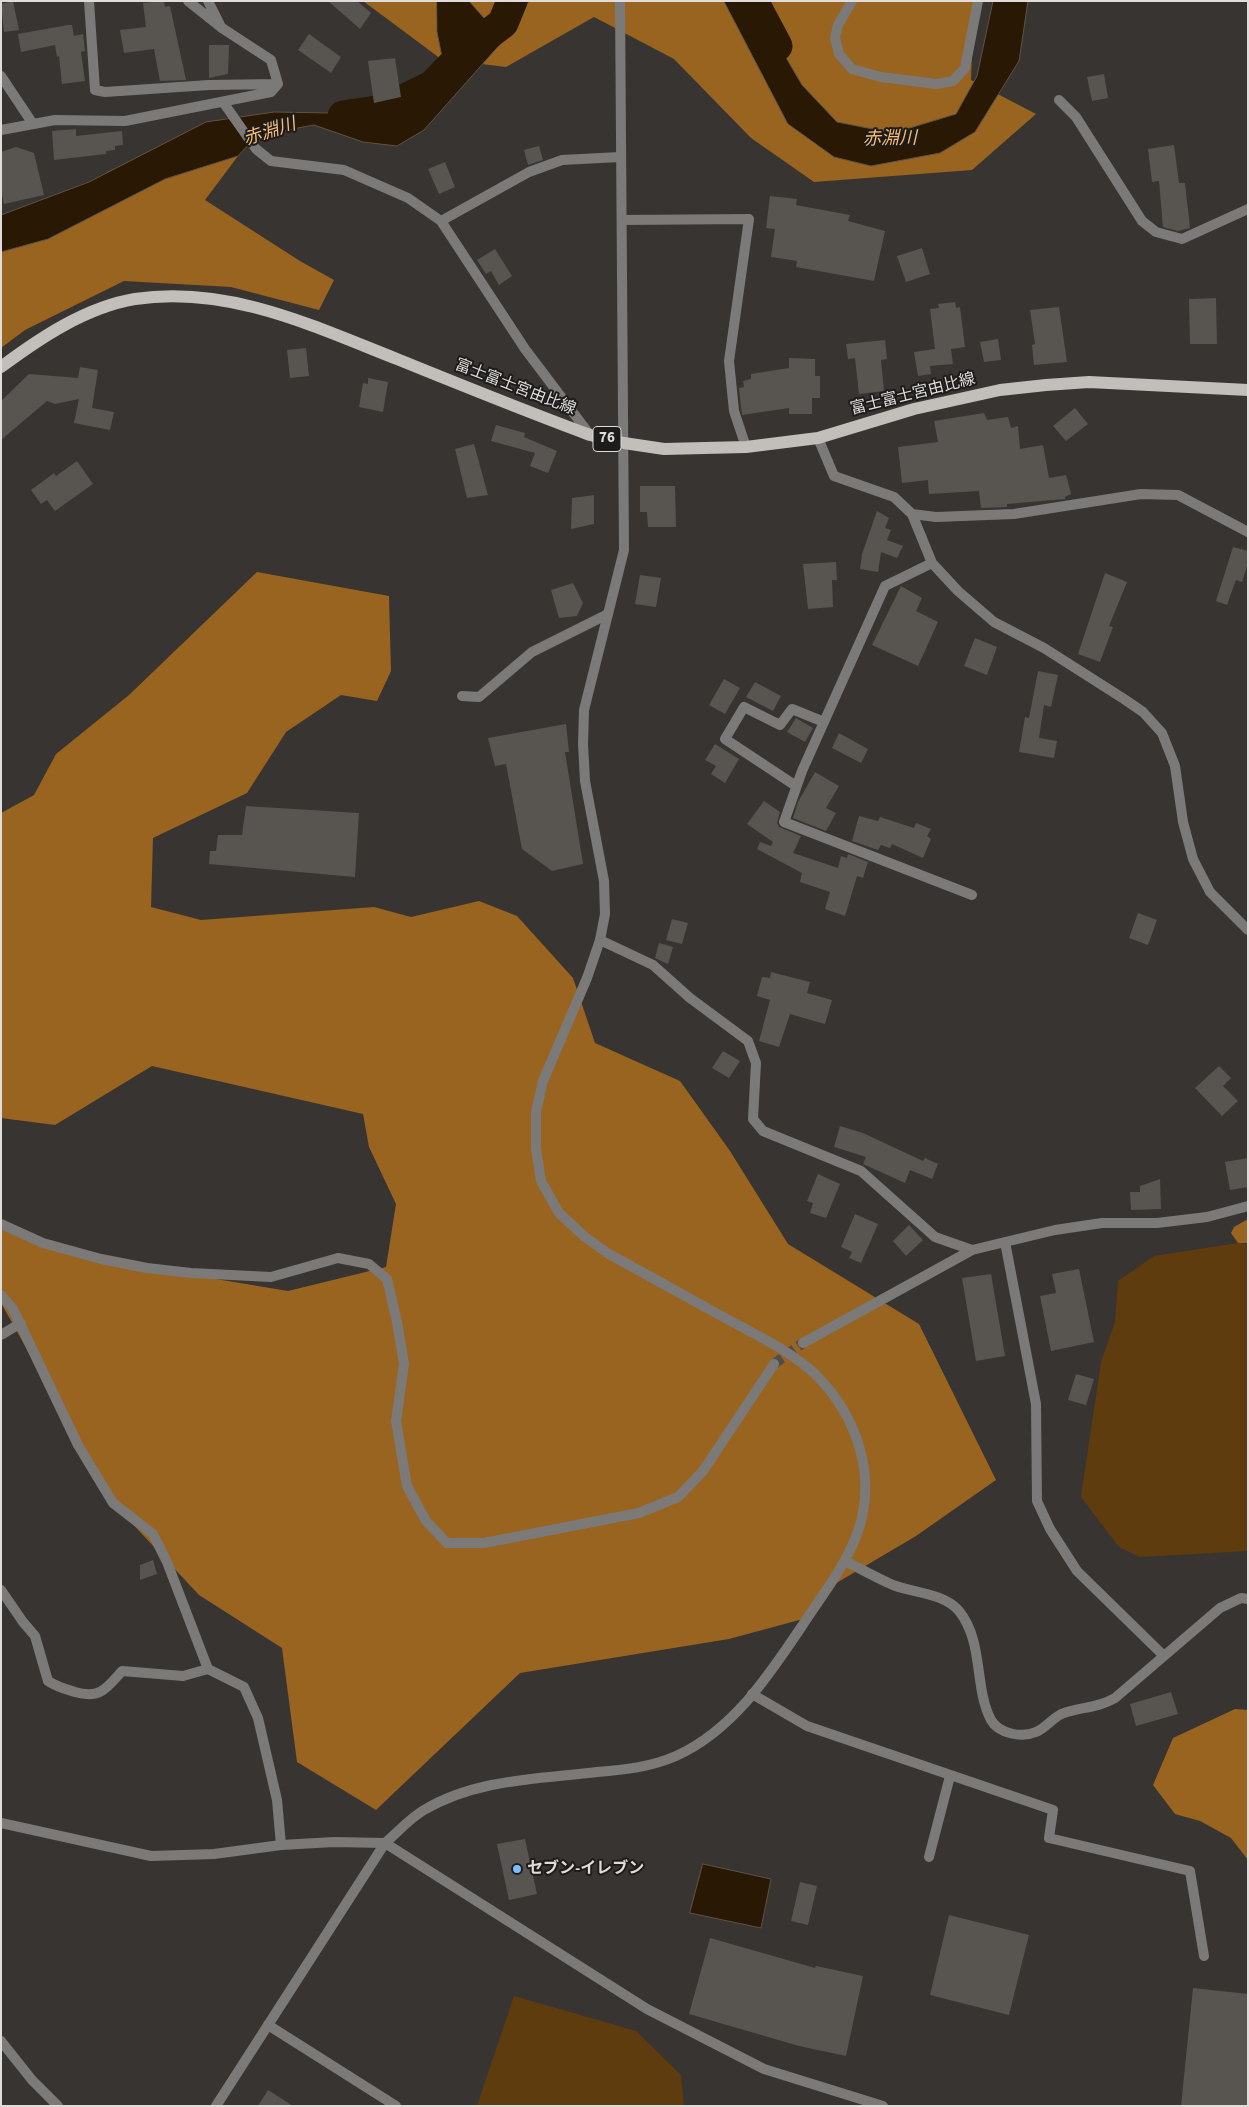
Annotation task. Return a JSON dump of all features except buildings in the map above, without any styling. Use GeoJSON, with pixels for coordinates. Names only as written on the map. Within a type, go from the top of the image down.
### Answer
{"type":"FeatureCollection","features":[{"type":"Feature","properties":{"kind":"main road","name":"富士富士宮由比線"},"geometry":{"type":"LineString","coordinates":[[1,367],[25,349],[65,325],[97,310],[134,300],[175,296],[211,297],[248,305],[303,321],[590,435],[624,443],[664,449],[746,447],[818,438],[914,409],[1000,390],[1046,385],[1089,382],[1248,390]]}},
{"type":"Feature","properties":{"kind":"street"},"geometry":{"type":"LineString","coordinates":[[89,1],[95,90],[105,92],[278,84]]}},
{"type":"Feature","properties":{"kind":"street"},"geometry":{"type":"LineString","coordinates":[[188,1],[222,28],[271,60],[278,84]]}},
{"type":"Feature","properties":{"kind":"street"},"geometry":{"type":"LineString","coordinates":[[208,1],[222,28]]}},
{"type":"Feature","properties":{"kind":"street"},"geometry":{"type":"LineString","coordinates":[[216,2106],[385,1843],[422,1811],[449,1797],[488,1784],[637,1768],[676,1756],[709,1736],[769,1675],[845,1561],[860,1526],[865,1463],[846,1412],[814,1374],[772,1344],[609,1254],[585,1237],[559,1213],[541,1181],[536,1149],[536,1112],[543,1081],[587,978],[600,940],[605,914],[604,881],[585,781],[583,744],[584,710],[624,550],[620,1]]}},
{"type":"Feature","properties":{"kind":"street"},"geometry":{"type":"LineString","coordinates":[[852,1],[838,25],[836,38],[839,54],[852,69],[904,81],[936,84],[952,81],[964,68],[978,1]]}},
{"type":"Feature","properties":{"kind":"street"},"geometry":{"type":"LineString","coordinates":[[1,76],[33,124]]}},
{"type":"Feature","properties":{"kind":"street"},"geometry":{"type":"LineString","coordinates":[[1,130],[55,120],[125,121],[271,92],[278,84]]}},
{"type":"Feature","properties":{"kind":"street"},"geometry":{"type":"LineString","coordinates":[[1059,100],[1076,117],[1142,221],[1156,232],[1182,239],[1248,209]]}},
{"type":"Feature","properties":{"kind":"street"},"geometry":{"type":"LineString","coordinates":[[223,102],[256,149],[271,161],[344,170],[408,198],[441,221],[525,349],[590,435]]}},
{"type":"Feature","properties":{"kind":"street"},"geometry":{"type":"LineString","coordinates":[[441,221],[529,172],[562,160],[620,157]]}},
{"type":"Feature","properties":{"kind":"street"},"geometry":{"type":"LineString","coordinates":[[622,220],[749,220],[729,361],[734,411],[746,447]]}},
{"type":"Feature","properties":{"kind":"street"},"geometry":{"type":"LineString","coordinates":[[818,438],[834,476],[894,497],[912,514],[932,563],[958,591],[994,622],[1044,648],[1124,699],[1143,712],[1162,733],[1175,766],[1183,822],[1193,859],[1210,892],[1248,930]]}},
{"type":"Feature","properties":{"kind":"street"},"geometry":{"type":"LineString","coordinates":[[912,514],[936,517],[1014,514],[1141,494],[1178,495],[1248,532]]}},
{"type":"Feature","properties":{"kind":"street"},"geometry":{"type":"LineString","coordinates":[[932,563],[885,586],[796,786],[784,822],[972,895]]}},
{"type":"Feature","properties":{"kind":"street"},"geometry":{"type":"LineString","coordinates":[[462,696],[479,697],[532,652],[608,614]]}},
{"type":"Feature","properties":{"kind":"street"},"geometry":{"type":"LineString","coordinates":[[796,786],[726,739],[744,707],[780,725],[792,709],[824,722]]}},
{"type":"Feature","properties":{"kind":"street"},"geometry":{"type":"LineString","coordinates":[[600,940],[653,965],[690,998],[748,1042],[756,1063],[753,1119],[763,1131],[861,1171],[935,1237],[972,1250]]}},
{"type":"Feature","properties":{"kind":"street"},"geometry":{"type":"LineString","coordinates":[[803,1343],[972,1250],[1055,1230],[1102,1223],[1158,1223],[1207,1217],[1248,1206]]}},
{"type":"Feature","properties":{"kind":"street"},"geometry":{"type":"LineString","coordinates":[[1,1224],[43,1243],[101,1259],[147,1268],[191,1273],[271,1277],[338,1258],[369,1264],[387,1279],[398,1322],[404,1364],[396,1421],[407,1486],[426,1521],[447,1543],[484,1543],[639,1513],[678,1497],[703,1472],[774,1364]]}},
{"type":"Feature","properties":{"kind":"street"},"geometry":{"type":"LineString","coordinates":[[1005,1242],[1036,1404],[1035,1460],[1037,1502],[1050,1529],[1077,1571],[1164,1656]]}},
{"type":"Feature","properties":{"kind":"street"},"geometry":{"type":"LineString","coordinates":[[1,1295],[14,1309],[78,1445],[113,1503],[153,1534],[167,1562],[208,1669]]}},
{"type":"Feature","properties":{"kind":"street"},"geometry":{"type":"LineString","coordinates":[[1,1335],[21,1323]]}},
{"type":"Feature","properties":{"kind":"street"},"geometry":{"type":"LineString","coordinates":[[845,1561],[893,1585],[949,1602],[960,1612],[971,1633],[986,1707],[992,1722],[1004,1732],[1020,1735],[1036,1732],[1062,1713],[1101,1706],[1115,1698],[1220,1608],[1241,1598],[1248,1598]]}},
{"type":"Feature","properties":{"kind":"street"},"geometry":{"type":"LineString","coordinates":[[1,1590],[35,1636],[48,1681],[56,1686],[90,1696],[105,1690],[122,1671],[183,1676],[208,1669],[244,1687],[258,1718],[277,1800],[280,1845]]}},
{"type":"Feature","properties":{"kind":"street"},"geometry":{"type":"LineString","coordinates":[[752,1694],[807,1726],[1053,1810],[1049,1838],[1190,1871],[1204,1956]]}},
{"type":"Feature","properties":{"kind":"street"},"geometry":{"type":"LineString","coordinates":[[929,1857],[950,1776]]}},
{"type":"Feature","properties":{"kind":"street"},"geometry":{"type":"LineString","coordinates":[[1,1823],[150,1856],[214,1854],[280,1845],[334,1842],[385,1843],[655,2014],[764,2069],[882,2106]]}},
{"type":"Feature","properties":{"kind":"street"},"geometry":{"type":"LineString","coordinates":[[268,2025],[396,2106]]}},
{"type":"Feature","properties":{"kind":"street"},"geometry":{"type":"LineString","coordinates":[[1,2041],[32,2080],[58,2106]]}},
{"type":"Feature","properties":{"kind":"shaded area"},"geometry":{"type":"Polygon","coordinates":[[[363,1],[974,1],[971,80],[1036,114],[972,170],[814,182],[751,138],[674,59],[594,17],[506,67],[441,59],[363,1]]]}},
{"type":"Feature","properties":{"kind":"shaded area"},"geometry":{"type":"Polygon","coordinates":[[[216,122],[238,156],[205,200],[300,261],[334,280],[319,310],[231,287],[124,281],[25,330],[1,348],[1,244],[106,201],[107,172],[216,122]]]}},
{"type":"Feature","properties":{"kind":"shaded area"},"geometry":{"type":"Polygon","coordinates":[[[257,572],[389,596],[391,671],[377,701],[341,695],[286,732],[247,793],[153,838],[151,907],[201,920],[374,907],[411,917],[479,901],[517,916],[573,978],[595,1043],[680,1081],[730,1151],[788,1244],[919,1324],[996,1480],[916,1536],[828,1588],[803,1619],[729,1639],[520,1673],[376,1810],[297,1762],[282,1648],[199,1595],[113,1503],[1,1303],[1,1229],[132,1265],[288,1291],[386,1267],[396,1204],[369,1147],[363,1114],[152,1066],[55,1125],[1,1118],[1,813],[34,795],[56,754],[129,695],[257,572]]]}},
{"type":"Feature","properties":{"kind":"shaded area"},"geometry":{"type":"Polygon","coordinates":[[[1248,1219],[1248,1243],[1238,1243],[1231,1233],[1234,1227],[1248,1219]]]}},
{"type":"Feature","properties":{"kind":"shaded area"},"geometry":{"type":"Polygon","coordinates":[[[1238,1243],[1248,1244],[1248,1551],[1140,1557],[1119,1547],[1081,1497],[1101,1362],[1115,1322],[1118,1281],[1154,1256],[1238,1243]]]}},
{"type":"Feature","properties":{"kind":"shaded area"},"geometry":{"type":"Polygon","coordinates":[[[1235,1709],[1248,1710],[1248,1860],[1231,1838],[1200,1821],[1175,1814],[1153,1785],[1173,1738],[1235,1709]]]}},
{"type":"Feature","properties":{"kind":"shaded area"},"geometry":{"type":"Polygon","coordinates":[[[514,1996],[636,2031],[681,2075],[684,2106],[477,2106],[514,1996]]]}},
{"type":"Feature","properties":{"kind":"water"},"geometry":{"type":"Polygon","coordinates":[[[437,1],[469,1],[491,26],[507,1],[529,1],[503,41],[424,130],[397,146],[363,142],[314,125],[287,130],[249,144],[238,156],[165,179],[48,239],[1,252],[1,215],[89,182],[206,122],[274,112],[329,113],[406,108],[447,82],[437,32],[437,1]]]}},
{"type":"Feature","properties":{"kind":"water"},"geometry":{"type":"Polygon","coordinates":[[[724,1],[753,1],[802,85],[837,122],[893,133],[956,114],[977,76],[993,1],[1028,1],[1019,61],[975,132],[940,153],[871,166],[834,157],[788,124],[724,1]]]}},
{"type":"Feature","properties":{"kind":"water"},"geometry":{"type":"Polygon","coordinates":[[[703,1864],[771,1879],[761,1928],[690,1913],[703,1864]]]}},
{"type":"Feature","properties":{"kind":"waterway","name":"赤淵川"},"geometry":{"type":"LineString","coordinates":[[343,116],[383,110],[432,86],[466,51],[503,23],[512,1]]}},
{"type":"Feature","properties":{"kind":"waterway","name":"赤淵川"},"geometry":{"type":"LineString","coordinates":[[753,1],[777,46]]}},
{"type":"Feature","properties":{"kind":"tunnel"},"geometry":{"type":"LineString","coordinates":[[774,1364],[803,1343]]}},
{"type":"Feature","properties":{"kind":"place","name":"セブン-イレブン"},"geometry":{"type":"Point","coordinates":[517,1869]}}]}
